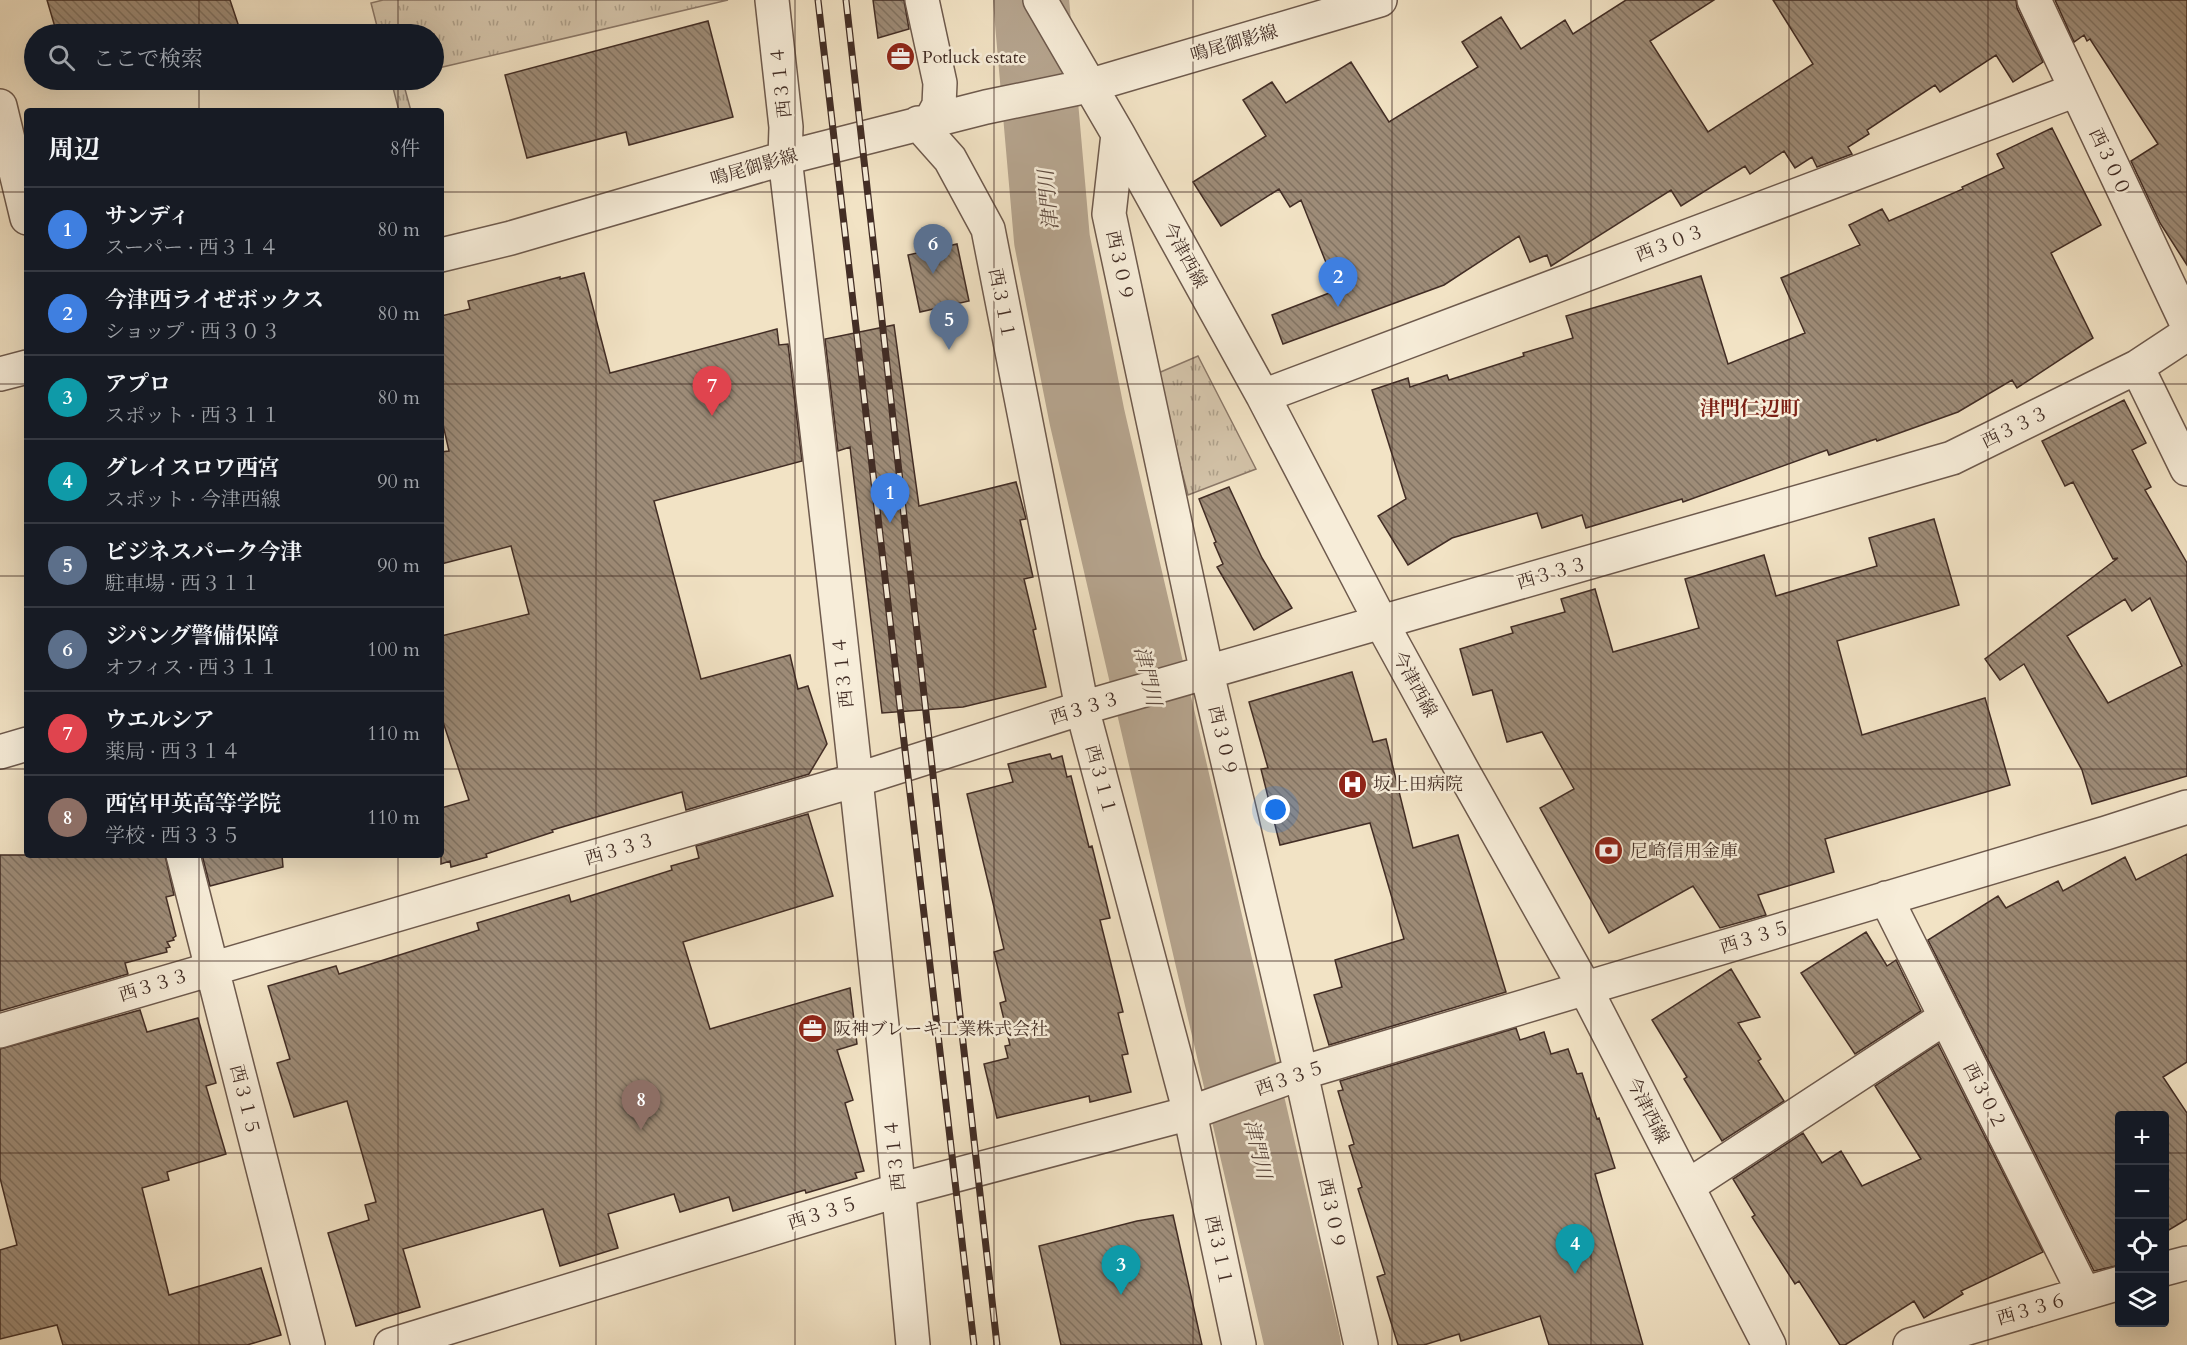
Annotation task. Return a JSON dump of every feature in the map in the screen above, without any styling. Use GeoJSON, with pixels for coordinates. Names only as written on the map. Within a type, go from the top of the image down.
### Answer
{"type":"FeatureCollection","features":[{"type":"Feature","properties":{"kind":"street","name":"西３１４"},"geometry":{"type":"LineString","coordinates":[[772,0],[786,127],[785,158],[855,780],[899,1190],[913,1345]]}},
{"type":"Feature","properties":{"kind":"street"},"geometry":{"type":"LineString","coordinates":[[922,0],[940,83],[939,105],[924,122]]}},
{"type":"Feature","properties":{"kind":"street","name":"鳴尾御影線"},"geometry":{"type":"LineString","coordinates":[[444,254],[511,238],[785,158],[986,107],[1080,88],[1380,0]]}},
{"type":"Feature","properties":{"kind":"street","name":"西３００"},"geometry":{"type":"LineString","coordinates":[[2034,0],[2187,324]]}},
{"type":"Feature","properties":{"kind":"street","name":"今津西線"},"geometry":{"type":"LineString","coordinates":[[1047,13],[1080,88],[1118,134],[1263,396],[1381,622],[1585,988],[1769,1345]]}},
{"type":"Feature","properties":{"kind":"street","name":"西３０３"},"geometry":{"type":"LineString","coordinates":[[1263,396],[2076,90]]}},
{"type":"Feature","properties":{"kind":"street"},"geometry":{"type":"LineString","coordinates":[[0,106],[24,206]]}},
{"type":"Feature","properties":{"kind":"street","name":"西３１１"},"geometry":{"type":"LineString","coordinates":[[924,122],[950,159],[988,229],[1082,708],[1190,1113],[1239,1345]]}},
{"type":"Feature","properties":{"kind":"street","name":"西３０９"},"geometry":{"type":"LineString","coordinates":[[1118,134],[1109,214],[1196,676],[1301,1073],[1361,1345]]}},
{"type":"Feature","properties":{"kind":"street","name":"西３３３"},"geometry":{"type":"LineString","coordinates":[[0,1031],[855,780],[1082,708],[1952,458],[2137,367],[2187,334]]}},
{"type":"Feature","properties":{"kind":"street"},"geometry":{"type":"LineString","coordinates":[[2137,367],[2187,469]]}},
{"type":"Feature","properties":{"kind":"street"},"geometry":{"type":"LineString","coordinates":[[0,374],[24,368]]}},
{"type":"Feature","properties":{"kind":"street"},"geometry":{"type":"LineString","coordinates":[[0,752],[24,745]]}},
{"type":"Feature","properties":{"kind":"street","name":"西３３５"},"geometry":{"type":"LineString","coordinates":[[391,1345],[899,1190],[1190,1113],[1301,1073],[2187,807]]}},
{"type":"Feature","properties":{"kind":"street","name":"西３１５"},"geometry":{"type":"LineString","coordinates":[[184,858],[308,1345]]}},
{"type":"Feature","properties":{"kind":"street","name":"西３０２"},"geometry":{"type":"LineString","coordinates":[[1886,898],[2084,1293]]}},
{"type":"Feature","properties":{"kind":"street"},"geometry":{"type":"LineString","coordinates":[[1688,1186],[1946,1017]]}},
{"type":"Feature","properties":{"kind":"street"},"geometry":{"type":"LineString","coordinates":[[2169,1268],[2187,1263]]}},
{"type":"Feature","properties":{"kind":"street","name":"西３３６"},"geometry":{"type":"LineString","coordinates":[[1910,1345],[2115,1284]]}},
{"type":"Feature","properties":{"kind":"green space"},"geometry":{"type":"Polygon","coordinates":[[[383,0],[728,0],[444,67],[444,24],[376,24],[371,3],[383,0]]]}},
{"type":"Feature","properties":{"kind":"green space"},"geometry":{"type":"Polygon","coordinates":[[[394,90],[405,90],[410,108],[398,108],[394,90]]]}},
{"type":"Feature","properties":{"kind":"green space"},"geometry":{"type":"Polygon","coordinates":[[[1198,356],[1256,469],[1188,495],[1156,374],[1198,356]]]}},
{"type":"Feature","properties":{"kind":"building"},"geometry":{"type":"Polygon","coordinates":[[[47,0],[230,0],[238,24],[54,24],[47,0]]]}},
{"type":"Feature","properties":{"kind":"building"},"geometry":{"type":"Polygon","coordinates":[[[873,0],[904,0],[909,29],[878,38],[873,0]]]}},
{"type":"Feature","properties":{"kind":"building"},"geometry":{"type":"Polygon","coordinates":[[[1626,0],[1714,0],[1650,41],[1708,132],[1813,64],[1773,0],[2016,0],[2017,8],[2043,62],[2013,82],[1996,55],[1940,92],[1935,85],[1867,130],[1869,134],[1848,147],[1852,154],[1817,167],[1812,157],[1795,168],[1784,151],[1750,174],[1745,166],[1681,206],[1671,190],[1551,266],[1547,255],[1530,262],[1519,236],[1444,285],[1283,344],[1272,315],[1337,290],[1301,200],[1290,207],[1279,189],[1221,226],[1193,182],[1266,136],[1243,100],[1272,82],[1286,103],[1351,62],[1389,122],[1478,67],[1462,42],[1501,17],[1521,49],[1565,20],[1573,34],[1626,0]]]}},
{"type":"Feature","properties":{"kind":"building"},"geometry":{"type":"Polygon","coordinates":[[[2055,0],[2187,0],[2187,265],[2160,223],[2131,161],[2158,144],[2090,39],[2087,41],[2084,35],[2074,42],[2055,0]]]}},
{"type":"Feature","properties":{"kind":"building"},"geometry":{"type":"Polygon","coordinates":[[[708,21],[733,117],[629,145],[626,132],[527,158],[505,75],[708,21]]]}},
{"type":"Feature","properties":{"kind":"building"},"geometry":{"type":"Polygon","coordinates":[[[2052,128],[2101,225],[2051,253],[2093,338],[2017,388],[2012,380],[1958,412],[1877,441],[1876,439],[1829,455],[1827,450],[1683,502],[1682,499],[1586,528],[1582,515],[1542,528],[1537,513],[1452,538],[1408,565],[1378,516],[1406,499],[1372,390],[1408,378],[1410,387],[1447,375],[1449,380],[1524,356],[1523,353],[1573,338],[1566,316],[1701,276],[1728,364],[1805,333],[1781,278],[1860,245],[1849,225],[1882,209],[1889,221],[1963,189],[1962,187],[2004,168],[1997,154],[2052,128]]]}},
{"type":"Feature","properties":{"kind":"building"},"geometry":{"type":"Polygon","coordinates":[[[957,244],[969,301],[920,312],[908,255],[957,244]]]}},
{"type":"Feature","properties":{"kind":"building"},"geometry":{"type":"Polygon","coordinates":[[[584,273],[610,373],[777,329],[779,345],[788,344],[802,461],[654,501],[701,679],[790,655],[798,689],[808,686],[827,744],[809,774],[686,810],[682,792],[552,830],[553,832],[486,854],[487,857],[451,867],[450,861],[441,864],[441,858],[444,858],[444,807],[469,800],[444,725],[444,635],[529,614],[511,546],[444,563],[444,452],[449,451],[444,429],[444,315],[470,309],[468,301],[560,277],[560,279],[584,273]]]}},
{"type":"Feature","properties":{"kind":"building"},"geometry":{"type":"Polygon","coordinates":[[[894,325],[919,506],[1016,482],[1026,519],[1020,520],[1033,577],[1024,579],[1046,687],[963,707],[882,713],[850,447],[838,451],[825,339],[894,325]]]}},
{"type":"Feature","properties":{"kind":"building"},"geometry":{"type":"Polygon","coordinates":[[[2124,400],[2146,443],[2132,450],[2151,487],[2145,490],[2187,563],[2187,776],[2092,804],[2082,770],[2024,664],[2000,680],[1985,659],[2118,558],[2113,559],[2073,482],[2065,486],[2042,441],[2124,400]],[[2150,598],[2132,611],[2125,599],[2067,636],[2108,703],[2182,666],[2150,598]]]}},
{"type":"Feature","properties":{"kind":"building"},"geometry":{"type":"Polygon","coordinates":[[[1229,487],[1262,558],[1292,608],[1254,630],[1217,567],[1223,564],[1199,499],[1229,487]]]}},
{"type":"Feature","properties":{"kind":"building"},"geometry":{"type":"Polygon","coordinates":[[[1934,519],[1959,605],[1837,641],[1862,735],[1985,698],[2010,785],[1825,839],[1834,872],[1758,895],[1766,915],[1720,928],[1693,886],[1609,933],[1540,808],[1574,789],[1542,732],[1507,742],[1492,690],[1473,695],[1460,649],[1513,633],[1511,627],[1565,612],[1561,599],[1595,589],[1613,652],[1699,628],[1685,579],[1764,555],[1776,596],[1877,566],[1869,538],[1934,519]]]}},
{"type":"Feature","properties":{"kind":"building"},"geometry":{"type":"Polygon","coordinates":[[[1352,672],[1373,742],[1386,739],[1413,848],[1458,835],[1506,992],[1329,1045],[1314,995],[1342,987],[1335,960],[1404,939],[1370,823],[1280,845],[1261,769],[1268,768],[1249,702],[1352,672]]]}},
{"type":"Feature","properties":{"kind":"building"},"geometry":{"type":"Polygon","coordinates":[[[1050,754],[1052,759],[1062,756],[1067,777],[1071,776],[1110,918],[1100,920],[1123,1012],[1118,1013],[1128,1054],[1122,1055],[1131,1092],[1090,1102],[1089,1096],[997,1118],[984,1064],[1008,1058],[1005,1046],[1010,1045],[1000,1003],[1006,1001],[994,952],[1004,949],[967,794],[1013,782],[1008,764],[1050,754]]]}},
{"type":"Feature","properties":{"kind":"building"},"geometry":{"type":"Polygon","coordinates":[[[808,814],[833,896],[683,942],[710,1029],[850,988],[857,1044],[837,1050],[853,1100],[845,1103],[864,1171],[855,1173],[857,1178],[733,1211],[729,1197],[680,1212],[674,1194],[608,1214],[618,1248],[560,1266],[543,1209],[403,1249],[420,1307],[356,1326],[328,1233],[369,1220],[365,1205],[376,1202],[347,1101],[294,1117],[277,1063],[290,1059],[268,986],[336,966],[339,974],[479,930],[477,923],[569,895],[571,902],[672,870],[671,866],[699,858],[696,846],[808,814]]]}},
{"type":"Feature","properties":{"kind":"building"},"geometry":{"type":"Polygon","coordinates":[[[2187,854],[2187,1062],[2163,1077],[2187,1113],[2187,1219],[2169,1230],[2169,1111],[2115,1111],[2115,1266],[2094,1271],[1928,940],[1998,896],[2006,908],[2058,881],[2063,891],[2125,857],[2136,880],[2187,854]]]}},
{"type":"Feature","properties":{"kind":"building"},"geometry":{"type":"Polygon","coordinates":[[[0,855],[24,855],[24,858],[166,858],[174,895],[166,897],[176,936],[174,940],[167,942],[170,947],[166,948],[167,952],[125,963],[128,974],[0,1011],[0,855]]]}},
{"type":"Feature","properties":{"kind":"building"},"geometry":{"type":"Polygon","coordinates":[[[203,858],[282,858],[283,867],[210,886],[203,858]]]}},
{"type":"Feature","properties":{"kind":"building"},"geometry":{"type":"Polygon","coordinates":[[[1866,932],[1887,966],[1896,960],[1921,1011],[1855,1054],[1801,973],[1866,932]]]}},
{"type":"Feature","properties":{"kind":"building"},"geometry":{"type":"Polygon","coordinates":[[[1731,969],[1760,1017],[1738,1023],[1761,1059],[1758,1061],[1784,1101],[1722,1141],[1684,1079],[1687,1077],[1652,1020],[1731,969]]]}},
{"type":"Feature","properties":{"kind":"building"},"geometry":{"type":"Polygon","coordinates":[[[140,1010],[147,1032],[198,1018],[216,1083],[206,1086],[226,1154],[167,1172],[169,1180],[142,1188],[169,1295],[261,1268],[281,1335],[247,1345],[63,1345],[57,1325],[0,1339],[0,1250],[17,1245],[0,1178],[0,1049],[140,1010]]]}},
{"type":"Feature","properties":{"kind":"building"},"geometry":{"type":"Polygon","coordinates":[[[1516,1028],[1520,1040],[1544,1032],[1551,1054],[1568,1049],[1577,1074],[1582,1073],[1615,1168],[1595,1174],[1643,1345],[1549,1345],[1540,1316],[1461,1341],[1459,1334],[1424,1345],[1398,1345],[1377,1277],[1385,1274],[1358,1189],[1362,1187],[1349,1146],[1354,1144],[1338,1091],[1343,1090],[1340,1081],[1516,1028]]]}},
{"type":"Feature","properties":{"kind":"building"},"geometry":{"type":"Polygon","coordinates":[[[1938,1044],[2043,1252],[1961,1291],[1963,1294],[1924,1318],[1914,1301],[1845,1345],[1840,1345],[1799,1281],[1795,1284],[1752,1217],[1755,1215],[1733,1179],[1803,1133],[1822,1163],[1841,1151],[1862,1186],[1921,1159],[1875,1086],[1938,1044]]]}},
{"type":"Feature","properties":{"kind":"building"},"geometry":{"type":"Polygon","coordinates":[[[1173,1215],[1202,1345],[1061,1345],[1039,1246],[1137,1221],[1173,1215]]]}},
{"type":"Feature","properties":{"kind":"waterway","name":"津門川"},"geometry":{"type":"LineString","coordinates":[[1031,0],[1052,240],[1087,417],[1303,1345]]}},
{"type":"Feature","properties":{"kind":"railway"},"geometry":{"type":"LineString","coordinates":[[818,0],[974,1345]]}},
{"type":"Feature","properties":{"kind":"railway"},"geometry":{"type":"LineString","coordinates":[[846,0],[997,1345]]}},
{"type":"Feature","properties":{"kind":"place","name":"Potluck estate"},"geometry":{"type":"Point","coordinates":[901,57]}},
{"type":"Feature","properties":{"kind":"place","name":"ジパング警備保障"},"geometry":{"type":"Point","coordinates":[933,274]}},
{"type":"Feature","properties":{"kind":"place","name":"今津西ライぜボックス"},"geometry":{"type":"Point","coordinates":[1338,307]}},
{"type":"Feature","properties":{"kind":"place","name":"ビジネスパーク今津"},"geometry":{"type":"Point","coordinates":[949,350]}},
{"type":"Feature","properties":{"kind":"place","name":"ウエルシア"},"geometry":{"type":"Point","coordinates":[712,416]}},
{"type":"Feature","properties":{"kind":"place","name":"サンディ"},"geometry":{"type":"Point","coordinates":[890,523]}},
{"type":"Feature","properties":{"kind":"place","name":"坂上田病院"},"geometry":{"type":"Point","coordinates":[1352,784]}},
{"type":"Feature","properties":{"kind":"place","name":"尼崎信用金庫"},"geometry":{"type":"Point","coordinates":[1609,851]}},
{"type":"Feature","properties":{"kind":"place","name":"阪神ブレーキ工業株式会社"},"geometry":{"type":"Point","coordinates":[812,1029]}},
{"type":"Feature","properties":{"kind":"place","name":"西宮甲英高等学院"},"geometry":{"type":"Point","coordinates":[641,1130]}},
{"type":"Feature","properties":{"kind":"place","name":"グレイスロワ西宮"},"geometry":{"type":"Point","coordinates":[1575,1274]}},
{"type":"Feature","properties":{"kind":"place","name":"アプロ"},"geometry":{"type":"Point","coordinates":[1121,1295]}},
{"type":"Feature","properties":{"kind":"district","name":"津門仁辺町"},"geometry":{"type":"Point","coordinates":[1750,408]}}]}
